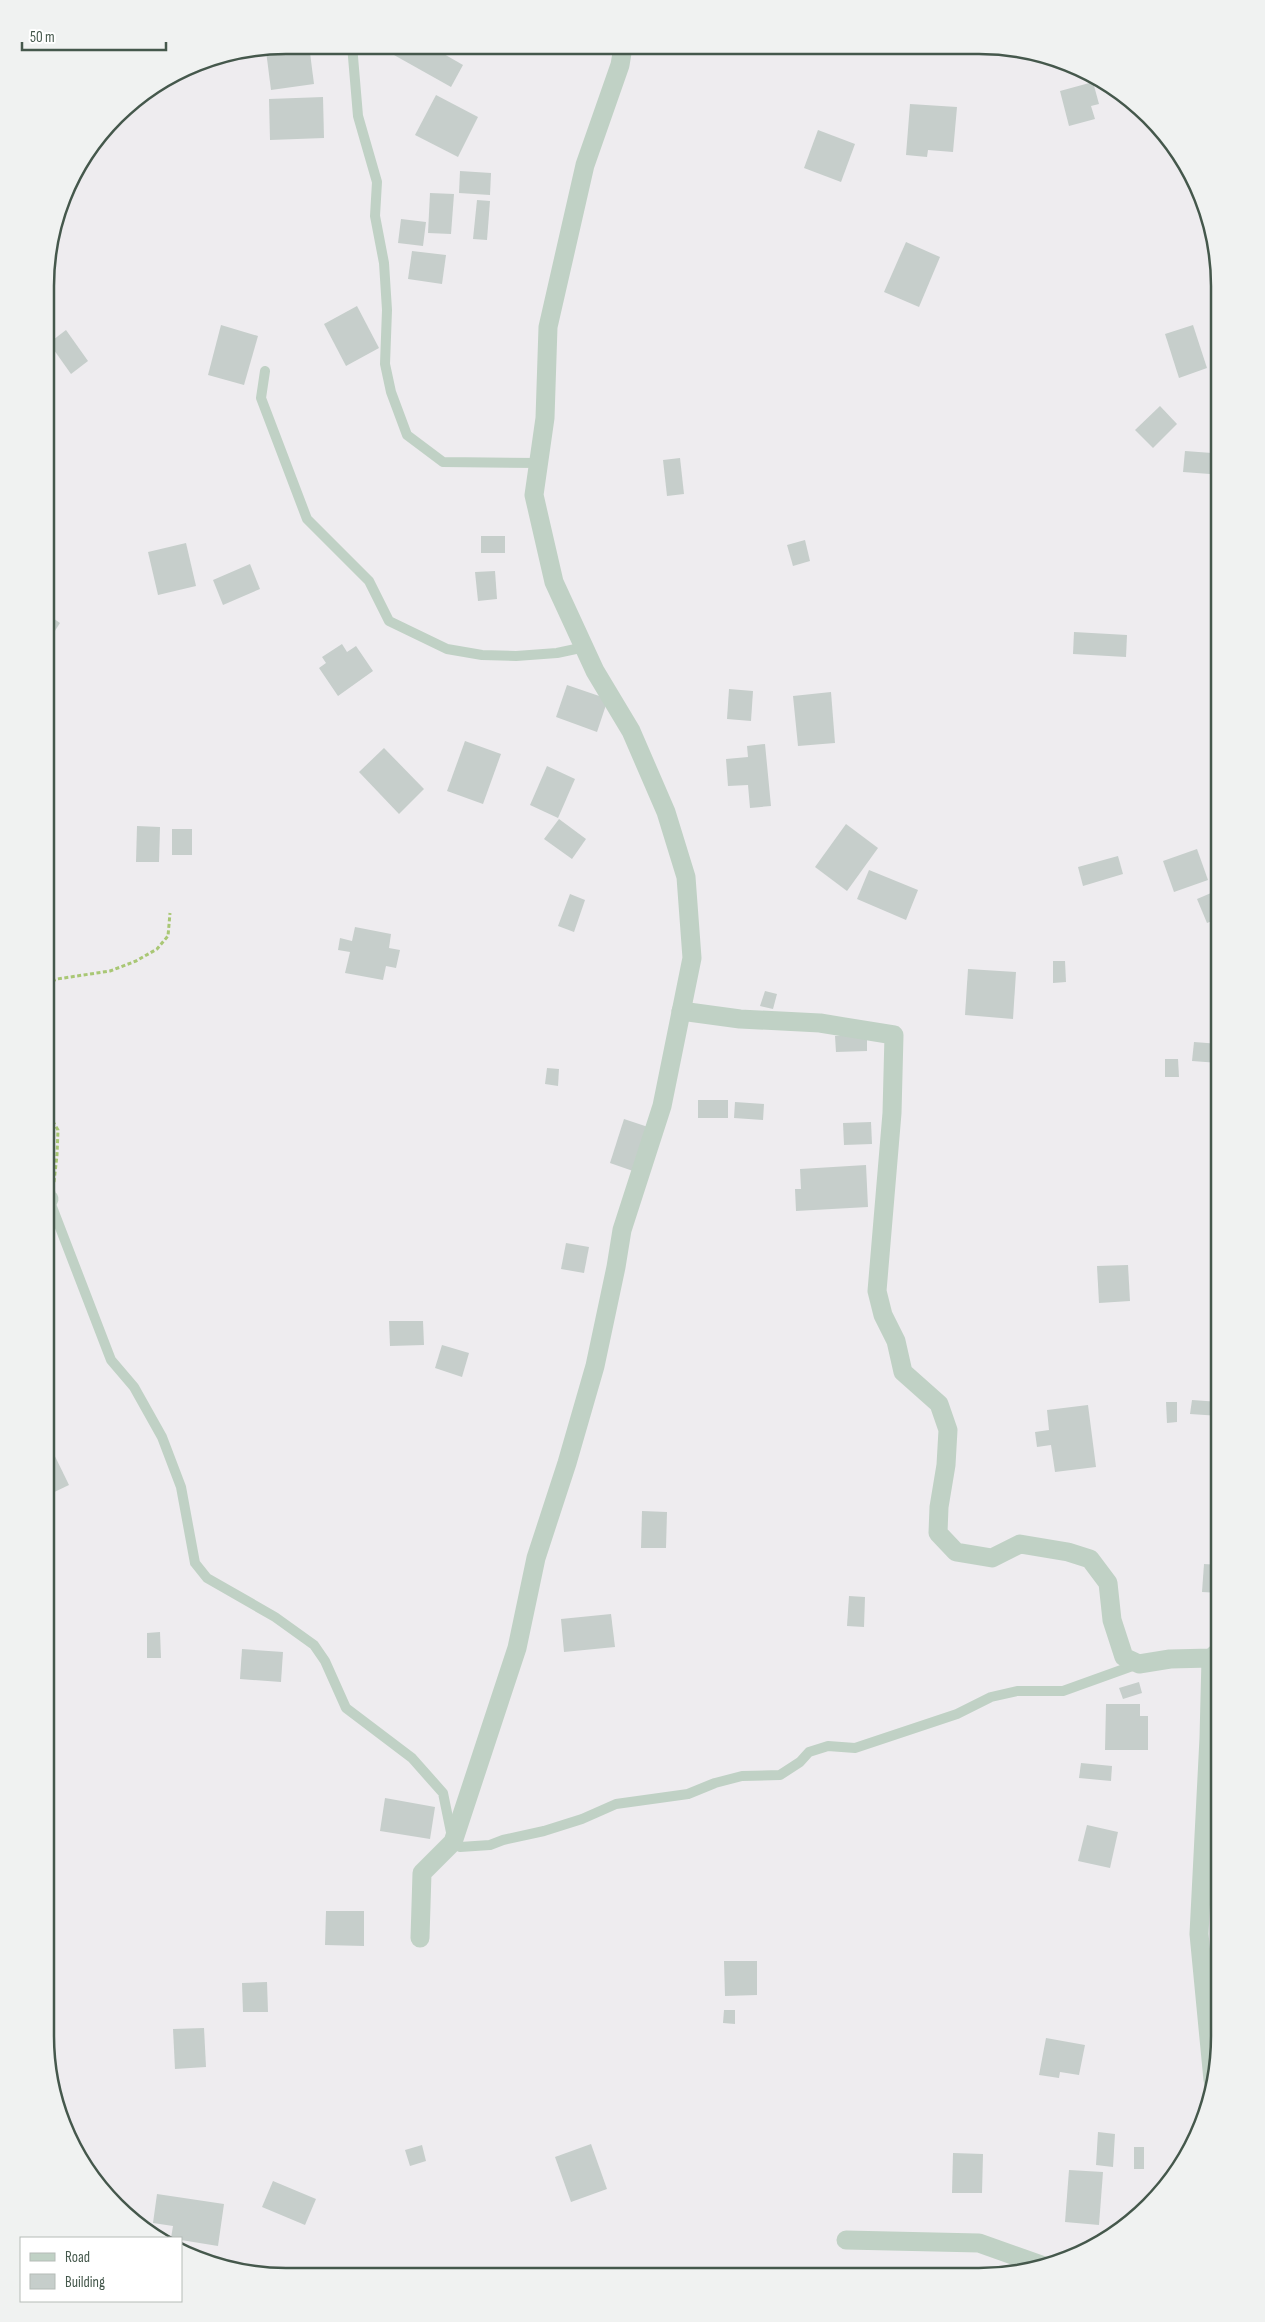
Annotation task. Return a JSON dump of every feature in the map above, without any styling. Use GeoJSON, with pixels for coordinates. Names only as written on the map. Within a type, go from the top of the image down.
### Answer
{"type":"FeatureCollection","features":[{"type":"Feature","properties":{"kind":"street"},"geometry":{"type":"LineString","coordinates":[[420,1938],[422,1873],[453,1842],[517,1648],[536,1558],[567,1463],[595,1366],[622,1230],[662,1106],[692,958],[686,877],[666,812],[631,731],[595,671],[554,582],[534,495],[545,418],[548,327],[585,165],[620,65],[622,54]]}},
{"type":"Feature","properties":{"kind":"street"},"geometry":{"type":"LineString","coordinates":[[681,1011],[740,1018],[820,1023],[894,1035],[892,1113],[877,1291],[883,1315],[896,1341],[903,1372],[939,1404],[948,1430],[946,1465],[939,1507],[938,1533],[956,1552],[992,1558],[1020,1544],[1068,1552],[1090,1559],[1108,1583],[1112,1620],[1124,1657],[1139,1664],[1211,1654]]}},
{"type":"Feature","properties":{"kind":"street"},"geometry":{"type":"LineString","coordinates":[[1211,1863],[1199,1934],[1211,2055]]}},
{"type":"Feature","properties":{"kind":"street"},"geometry":{"type":"LineString","coordinates":[[846,2240],[980,2243],[1033,2262]]}},
{"type":"Feature","properties":{"kind":"lane"},"geometry":{"type":"LineString","coordinates":[[353,54],[358,116],[376,182],[375,216],[384,264],[387,310],[385,364],[391,392],[407,435],[444,462],[539,463]]}},
{"type":"Feature","properties":{"kind":"lane"},"geometry":{"type":"LineString","coordinates":[[265,371],[261,398],[307,519],[369,581],[389,621],[447,649],[482,655],[516,656],[557,653],[585,647]]}},
{"type":"Feature","properties":{"kind":"lane"},"geometry":{"type":"LineString","coordinates":[[54,1218],[111,1360],[134,1387],[162,1437],[181,1487],[195,1563],[206,1578],[275,1617],[314,1645],[326,1661],[346,1708],[412,1758],[443,1793],[453,1842],[460,1847],[490,1845],[503,1840],[544,1831],[582,1819],[616,1804],[688,1794],[714,1783],[742,1776],[780,1775],[800,1762],[809,1752],[828,1746],[855,1748],[957,1714],[991,1697],[1018,1691],[1063,1691],[1139,1664]]}},
{"type":"Feature","properties":{"kind":"path"},"geometry":{"type":"LineString","coordinates":[[54,980],[110,971],[157,949],[168,936],[170,913]]}},
{"type":"Feature","properties":{"kind":"path"},"geometry":{"type":"LineString","coordinates":[[54,1123],[58,1130],[57,1155],[54,1168]]}},
{"type":"Feature","properties":{"kind":"building"},"geometry":{"type":"Polygon","coordinates":[[[266,54],[310,54],[314,84],[271,90],[266,54]]]}},
{"type":"Feature","properties":{"kind":"building"},"geometry":{"type":"Polygon","coordinates":[[[444,54],[463,65],[451,87],[394,55],[444,54]]]}},
{"type":"Feature","properties":{"kind":"building"},"geometry":{"type":"Polygon","coordinates":[[[1091,83],[1093,84],[1099,104],[1091,106],[1095,119],[1069,126],[1060,91],[1091,83]]]}},
{"type":"Feature","properties":{"kind":"building"},"geometry":{"type":"Polygon","coordinates":[[[436,95],[478,117],[458,157],[415,135],[436,95]]]}},
{"type":"Feature","properties":{"kind":"building"},"geometry":{"type":"Polygon","coordinates":[[[323,97],[324,138],[270,140],[269,99],[323,97]]]}},
{"type":"Feature","properties":{"kind":"building"},"geometry":{"type":"Polygon","coordinates":[[[910,104],[957,107],[953,152],[928,150],[927,157],[906,155],[910,104]]]}},
{"type":"Feature","properties":{"kind":"building"},"geometry":{"type":"Polygon","coordinates":[[[818,130],[855,144],[841,182],[804,168],[818,130]]]}},
{"type":"Feature","properties":{"kind":"building"},"geometry":{"type":"Polygon","coordinates":[[[460,171],[491,173],[490,195],[459,193],[460,171]]]}},
{"type":"Feature","properties":{"kind":"building"},"geometry":{"type":"Polygon","coordinates":[[[430,193],[454,194],[451,234],[428,233],[430,193]]]}},
{"type":"Feature","properties":{"kind":"building"},"geometry":{"type":"Polygon","coordinates":[[[477,200],[490,201],[487,240],[473,239],[477,200]]]}},
{"type":"Feature","properties":{"kind":"building"},"geometry":{"type":"Polygon","coordinates":[[[401,219],[426,222],[423,246],[398,243],[401,219]]]}},
{"type":"Feature","properties":{"kind":"building"},"geometry":{"type":"Polygon","coordinates":[[[906,242],[940,257],[919,307],[884,292],[906,242]]]}},
{"type":"Feature","properties":{"kind":"building"},"geometry":{"type":"Polygon","coordinates":[[[412,251],[446,255],[442,284],[408,279],[412,251]]]}},
{"type":"Feature","properties":{"kind":"building"},"geometry":{"type":"Polygon","coordinates":[[[357,306],[379,348],[346,366],[324,324],[357,306]]]}},
{"type":"Feature","properties":{"kind":"building"},"geometry":{"type":"Polygon","coordinates":[[[221,325],[258,336],[244,385],[208,375],[221,325]]]}},
{"type":"Feature","properties":{"kind":"building"},"geometry":{"type":"Polygon","coordinates":[[[1193,325],[1207,368],[1179,378],[1165,334],[1193,325]]]}},
{"type":"Feature","properties":{"kind":"building"},"geometry":{"type":"Polygon","coordinates":[[[66,330],[88,361],[71,374],[54,350],[54,339],[66,330]]]}},
{"type":"Feature","properties":{"kind":"building"},"geometry":{"type":"Polygon","coordinates":[[[1160,406],[1177,424],[1153,448],[1135,430],[1160,406]]]}},
{"type":"Feature","properties":{"kind":"building"},"geometry":{"type":"Polygon","coordinates":[[[1185,451],[1211,453],[1210,474],[1183,472],[1185,451]]]}},
{"type":"Feature","properties":{"kind":"building"},"geometry":{"type":"Polygon","coordinates":[[[680,458],[684,494],[667,496],[663,460],[680,458]]]}},
{"type":"Feature","properties":{"kind":"building"},"geometry":{"type":"Polygon","coordinates":[[[481,536],[505,536],[505,553],[481,553],[481,536]]]}},
{"type":"Feature","properties":{"kind":"building"},"geometry":{"type":"Polygon","coordinates":[[[805,540],[810,561],[793,566],[787,545],[805,540]]]}},
{"type":"Feature","properties":{"kind":"building"},"geometry":{"type":"Polygon","coordinates":[[[186,543],[196,586],[158,595],[148,552],[186,543]]]}},
{"type":"Feature","properties":{"kind":"building"},"geometry":{"type":"Polygon","coordinates":[[[250,564],[260,589],[223,605],[213,580],[250,564]]]}},
{"type":"Feature","properties":{"kind":"building"},"geometry":{"type":"Polygon","coordinates":[[[495,571],[497,599],[478,601],[475,572],[495,571]]]}},
{"type":"Feature","properties":{"kind":"building"},"geometry":{"type":"Polygon","coordinates":[[[54,619],[60,623],[54,632],[54,619]]]}},
{"type":"Feature","properties":{"kind":"building"},"geometry":{"type":"Polygon","coordinates":[[[1074,632],[1127,635],[1126,657],[1073,654],[1074,632]]]}},
{"type":"Feature","properties":{"kind":"building"},"geometry":{"type":"Polygon","coordinates":[[[342,644],[347,652],[356,646],[373,671],[338,696],[319,668],[326,663],[322,657],[342,644]]]}},
{"type":"Feature","properties":{"kind":"building"},"geometry":{"type":"Polygon","coordinates":[[[567,685],[608,699],[597,732],[556,717],[567,685]]]}},
{"type":"Feature","properties":{"kind":"building"},"geometry":{"type":"Polygon","coordinates":[[[729,689],[753,691],[751,721],[727,719],[729,689]]]}},
{"type":"Feature","properties":{"kind":"building"},"geometry":{"type":"Polygon","coordinates":[[[831,692],[835,743],[798,746],[793,696],[831,692]]]}},
{"type":"Feature","properties":{"kind":"building"},"geometry":{"type":"Polygon","coordinates":[[[465,741],[501,754],[483,804],[447,791],[465,741]]]}},
{"type":"Feature","properties":{"kind":"building"},"geometry":{"type":"Polygon","coordinates":[[[765,744],[771,806],[750,808],[748,785],[728,786],[726,759],[748,757],[747,746],[765,744]]]}},
{"type":"Feature","properties":{"kind":"building"},"geometry":{"type":"Polygon","coordinates":[[[384,748],[424,789],[399,814],[359,772],[384,748]]]}},
{"type":"Feature","properties":{"kind":"building"},"geometry":{"type":"Polygon","coordinates":[[[547,766],[575,779],[558,818],[530,805],[547,766]]]}},
{"type":"Feature","properties":{"kind":"building"},"geometry":{"type":"Polygon","coordinates":[[[559,819],[586,839],[572,859],[544,839],[559,819]]]}},
{"type":"Feature","properties":{"kind":"building"},"geometry":{"type":"Polygon","coordinates":[[[846,824],[878,848],[847,891],[815,867],[846,824]]]}},
{"type":"Feature","properties":{"kind":"building"},"geometry":{"type":"Polygon","coordinates":[[[137,826],[160,827],[159,862],[136,862],[137,826]]]}},
{"type":"Feature","properties":{"kind":"building"},"geometry":{"type":"Polygon","coordinates":[[[172,829],[192,829],[192,855],[172,855],[172,829]]]}},
{"type":"Feature","properties":{"kind":"building"},"geometry":{"type":"Polygon","coordinates":[[[1197,849],[1208,880],[1174,892],[1163,861],[1197,849]]]}},
{"type":"Feature","properties":{"kind":"building"},"geometry":{"type":"Polygon","coordinates":[[[1118,856],[1123,874],[1083,886],[1078,867],[1118,856]]]}},
{"type":"Feature","properties":{"kind":"building"},"geometry":{"type":"Polygon","coordinates":[[[869,870],[918,890],[906,920],[857,899],[869,870]]]}},
{"type":"Feature","properties":{"kind":"building"},"geometry":{"type":"Polygon","coordinates":[[[1211,893],[1211,921],[1207,923],[1197,899],[1211,893]]]}},
{"type":"Feature","properties":{"kind":"building"},"geometry":{"type":"Polygon","coordinates":[[[570,894],[585,900],[574,932],[558,926],[570,894]]]}},
{"type":"Feature","properties":{"kind":"building"},"geometry":{"type":"Polygon","coordinates":[[[355,927],[391,934],[389,948],[400,950],[396,968],[386,966],[383,980],[345,973],[350,952],[338,950],[340,938],[352,941],[355,927]]]}},
{"type":"Feature","properties":{"kind":"building"},"geometry":{"type":"Polygon","coordinates":[[[1053,961],[1065,961],[1066,982],[1053,983],[1053,961]]]}},
{"type":"Feature","properties":{"kind":"building"},"geometry":{"type":"Polygon","coordinates":[[[968,969],[1016,972],[1013,1019],[965,1015],[968,969]]]}},
{"type":"Feature","properties":{"kind":"building"},"geometry":{"type":"Polygon","coordinates":[[[765,991],[777,994],[773,1009],[760,1006],[765,991]]]}},
{"type":"Feature","properties":{"kind":"building"},"geometry":{"type":"Polygon","coordinates":[[[867,1035],[867,1051],[836,1052],[835,1036],[867,1035]]]}},
{"type":"Feature","properties":{"kind":"building"},"geometry":{"type":"Polygon","coordinates":[[[1194,1042],[1211,1043],[1211,1062],[1192,1061],[1194,1042]]]}},
{"type":"Feature","properties":{"kind":"building"},"geometry":{"type":"Polygon","coordinates":[[[1165,1059],[1178,1059],[1179,1077],[1165,1077],[1165,1059]]]}},
{"type":"Feature","properties":{"kind":"building"},"geometry":{"type":"Polygon","coordinates":[[[547,1068],[559,1069],[558,1086],[545,1084],[547,1068]]]}},
{"type":"Feature","properties":{"kind":"building"},"geometry":{"type":"Polygon","coordinates":[[[698,1100],[728,1100],[728,1118],[698,1118],[698,1100]]]}},
{"type":"Feature","properties":{"kind":"building"},"geometry":{"type":"Polygon","coordinates":[[[735,1102],[764,1104],[763,1120],[734,1118],[735,1102]]]}},
{"type":"Feature","properties":{"kind":"building"},"geometry":{"type":"Polygon","coordinates":[[[624,1119],[648,1127],[633,1171],[610,1163],[624,1119]]]}},
{"type":"Feature","properties":{"kind":"building"},"geometry":{"type":"Polygon","coordinates":[[[871,1122],[872,1144],[844,1145],[843,1123],[871,1122]]]}},
{"type":"Feature","properties":{"kind":"building"},"geometry":{"type":"Polygon","coordinates":[[[866,1165],[868,1207],[796,1211],[795,1189],[801,1189],[800,1169],[866,1165]]]}},
{"type":"Feature","properties":{"kind":"building"},"geometry":{"type":"Polygon","coordinates":[[[566,1243],[589,1247],[584,1273],[561,1269],[566,1243]]]}},
{"type":"Feature","properties":{"kind":"building"},"geometry":{"type":"Polygon","coordinates":[[[1128,1265],[1130,1301],[1099,1303],[1097,1266],[1128,1265]]]}},
{"type":"Feature","properties":{"kind":"building"},"geometry":{"type":"Polygon","coordinates":[[[389,1321],[423,1321],[424,1345],[390,1346],[389,1321]]]}},
{"type":"Feature","properties":{"kind":"building"},"geometry":{"type":"Polygon","coordinates":[[[442,1345],[469,1353],[462,1377],[435,1368],[442,1345]]]}},
{"type":"Feature","properties":{"kind":"building"},"geometry":{"type":"Polygon","coordinates":[[[1192,1400],[1211,1401],[1211,1415],[1190,1414],[1192,1400]]]}},
{"type":"Feature","properties":{"kind":"building"},"geometry":{"type":"Polygon","coordinates":[[[1166,1402],[1177,1402],[1177,1422],[1167,1423],[1166,1402]]]}},
{"type":"Feature","properties":{"kind":"building"},"geometry":{"type":"Polygon","coordinates":[[[1088,1405],[1096,1467],[1055,1472],[1051,1445],[1037,1447],[1035,1432],[1049,1430],[1047,1410],[1088,1405]]]}},
{"type":"Feature","properties":{"kind":"building"},"geometry":{"type":"Polygon","coordinates":[[[54,1454],[69,1485],[54,1492],[54,1454]]]}},
{"type":"Feature","properties":{"kind":"building"},"geometry":{"type":"Polygon","coordinates":[[[642,1511],[667,1512],[666,1548],[641,1548],[642,1511]]]}},
{"type":"Feature","properties":{"kind":"building"},"geometry":{"type":"Polygon","coordinates":[[[1204,1564],[1211,1564],[1211,1592],[1202,1592],[1204,1564]]]}},
{"type":"Feature","properties":{"kind":"building"},"geometry":{"type":"Polygon","coordinates":[[[849,1596],[865,1597],[864,1627],[847,1626],[849,1596]]]}},
{"type":"Feature","properties":{"kind":"building"},"geometry":{"type":"Polygon","coordinates":[[[611,1614],[615,1647],[564,1652],[561,1619],[611,1614]]]}},
{"type":"Feature","properties":{"kind":"building"},"geometry":{"type":"Polygon","coordinates":[[[160,1632],[161,1658],[147,1658],[147,1633],[160,1632]]]}},
{"type":"Feature","properties":{"kind":"building"},"geometry":{"type":"Polygon","coordinates":[[[242,1649],[283,1652],[281,1682],[240,1679],[242,1649]]]}},
{"type":"Feature","properties":{"kind":"building"},"geometry":{"type":"Polygon","coordinates":[[[1139,1682],[1142,1693],[1123,1699],[1119,1688],[1139,1682]]]}},
{"type":"Feature","properties":{"kind":"building"},"geometry":{"type":"Polygon","coordinates":[[[1106,1704],[1140,1704],[1140,1716],[1148,1716],[1148,1750],[1105,1750],[1106,1704]]]}},
{"type":"Feature","properties":{"kind":"building"},"geometry":{"type":"Polygon","coordinates":[[[1081,1763],[1112,1766],[1111,1781],[1079,1778],[1081,1763]]]}},
{"type":"Feature","properties":{"kind":"building"},"geometry":{"type":"Polygon","coordinates":[[[385,1798],[435,1807],[430,1839],[380,1831],[385,1798]]]}},
{"type":"Feature","properties":{"kind":"building"},"geometry":{"type":"Polygon","coordinates":[[[1087,1825],[1118,1832],[1110,1868],[1078,1861],[1087,1825]]]}},
{"type":"Feature","properties":{"kind":"building"},"geometry":{"type":"Polygon","coordinates":[[[326,1911],[364,1911],[364,1946],[325,1945],[326,1911]]]}},
{"type":"Feature","properties":{"kind":"building"},"geometry":{"type":"Polygon","coordinates":[[[724,1961],[757,1961],[757,1995],[725,1996],[724,1961]]]}},
{"type":"Feature","properties":{"kind":"building"},"geometry":{"type":"Polygon","coordinates":[[[267,1982],[268,2012],[243,2012],[242,1983],[267,1982]]]}},
{"type":"Feature","properties":{"kind":"building"},"geometry":{"type":"Polygon","coordinates":[[[724,2010],[735,2010],[735,2024],[723,2023],[724,2010]]]}},
{"type":"Feature","properties":{"kind":"building"},"geometry":{"type":"Polygon","coordinates":[[[204,2028],[206,2067],[175,2069],[173,2029],[204,2028]]]}},
{"type":"Feature","properties":{"kind":"building"},"geometry":{"type":"Polygon","coordinates":[[[1046,2038],[1085,2045],[1079,2075],[1060,2072],[1059,2078],[1039,2075],[1046,2038]]]}},
{"type":"Feature","properties":{"kind":"building"},"geometry":{"type":"Polygon","coordinates":[[[1098,2132],[1115,2134],[1113,2167],[1096,2165],[1098,2132]]]}},
{"type":"Feature","properties":{"kind":"building"},"geometry":{"type":"Polygon","coordinates":[[[591,2144],[607,2189],[571,2202],[555,2157],[591,2144]]]}},
{"type":"Feature","properties":{"kind":"building"},"geometry":{"type":"Polygon","coordinates":[[[422,2145],[426,2161],[410,2166],[405,2150],[422,2145]]]}},
{"type":"Feature","properties":{"kind":"building"},"geometry":{"type":"Polygon","coordinates":[[[1134,2147],[1144,2147],[1144,2169],[1134,2169],[1134,2147]]]}},
{"type":"Feature","properties":{"kind":"building"},"geometry":{"type":"Polygon","coordinates":[[[953,2153],[983,2154],[982,2193],[952,2193],[953,2153]]]}},
{"type":"Feature","properties":{"kind":"building"},"geometry":{"type":"Polygon","coordinates":[[[1069,2170],[1103,2172],[1099,2225],[1065,2222],[1069,2170]]]}},
{"type":"Feature","properties":{"kind":"building"},"geometry":{"type":"Polygon","coordinates":[[[273,2181],[316,2199],[305,2225],[262,2207],[273,2181]]]}},
{"type":"Feature","properties":{"kind":"building"},"geometry":{"type":"Polygon","coordinates":[[[157,2194],[224,2204],[218,2246],[182,2240],[182,2237],[171,2237],[173,2226],[153,2223],[157,2194]]]}}]}
